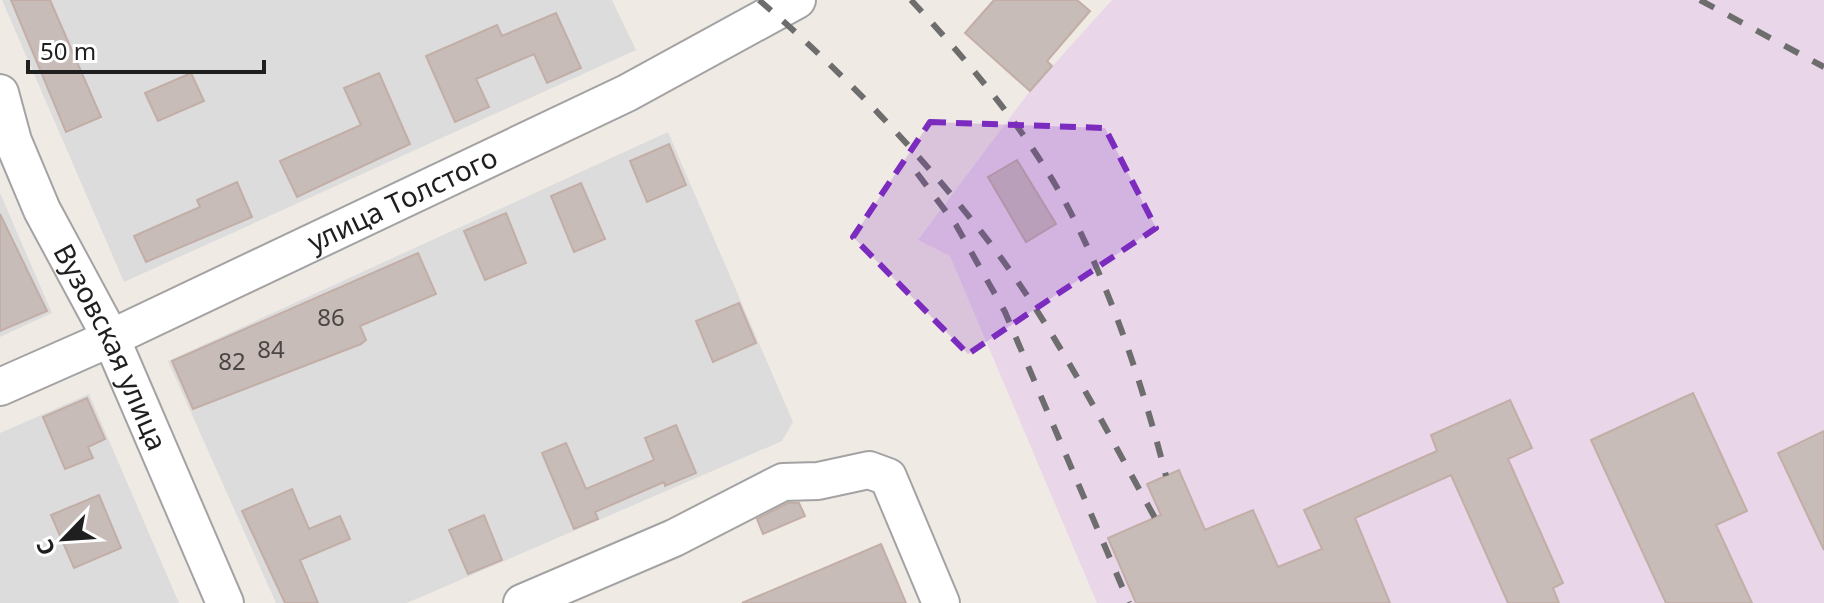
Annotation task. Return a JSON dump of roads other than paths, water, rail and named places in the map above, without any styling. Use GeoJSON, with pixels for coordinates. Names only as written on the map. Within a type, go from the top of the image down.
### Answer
{"type":"FeatureCollection","features":[{"type":"Feature","properties":{"kind":"street","name":"улица Толстого"},"geometry":{"type":"LineString","coordinates":[[0,387],[111,338],[627,93],[797,0]]}},
{"type":"Feature","properties":{"kind":"street","name":"Вузовская улица"},"geometry":{"type":"LineString","coordinates":[[0,93],[13,141],[42,210],[111,338],[225,603]]}},
{"type":"Feature","properties":{"kind":"street"},"geometry":{"type":"LineString","coordinates":[[522,603],[674,538],[783,482],[818,481],[869,470],[888,477],[941,603]]}},
{"type":"Feature","properties":{"kind":"railway"},"geometry":{"type":"LineString","coordinates":[[759,0],[822,57],[882,118],[940,181],[993,247],[1058,345],[1155,518]]}},
{"type":"Feature","properties":{"kind":"railway"},"geometry":{"type":"LineString","coordinates":[[911,0],[1002,106],[1061,194],[1091,255],[1116,317],[1166,476]]}},
{"type":"Feature","properties":{"kind":"railway"},"geometry":{"type":"LineString","coordinates":[[1700,0],[1824,67]]}},
{"type":"Feature","properties":{"kind":"railway"},"geometry":{"type":"LineString","coordinates":[[917,173],[956,225],[1005,312],[1129,603]]}}]}
